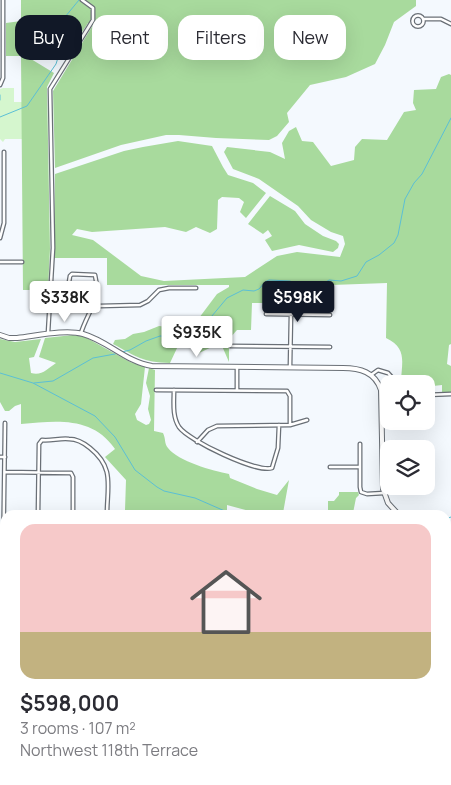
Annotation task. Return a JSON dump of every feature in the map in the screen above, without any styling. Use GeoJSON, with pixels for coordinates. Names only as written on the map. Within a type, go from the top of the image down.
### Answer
{"type":"FeatureCollection","features":[{"type":"Feature","properties":{"kind":"street"},"geometry":{"type":"LineString","coordinates":[[0,84],[3,78],[2,0]]}},
{"type":"Feature","properties":{"kind":"street"},"geometry":{"type":"LineString","coordinates":[[48,335],[53,248],[50,88],[93,20],[93,8],[82,0]]}},
{"type":"Feature","properties":{"kind":"street"},"geometry":{"type":"LineString","coordinates":[[423,19],[424,23],[421,26],[417,26],[413,19],[416,16],[420,16],[423,19],[442,19],[451,24]]}},
{"type":"Feature","properties":{"kind":"street"},"geometry":{"type":"LineString","coordinates":[[0,238],[4,226],[2,217],[2,158],[4,152]]}},
{"type":"Feature","properties":{"kind":"street"},"geometry":{"type":"LineString","coordinates":[[0,262],[22,262]]}},
{"type":"Feature","properties":{"kind":"street"},"geometry":{"type":"LineString","coordinates":[[50,288],[68,288],[72,274],[95,275],[95,304],[87,317],[81,333]]}},
{"type":"Feature","properties":{"kind":"street"},"geometry":{"type":"LineString","coordinates":[[95,304],[100,306],[140,306],[148,302],[159,290],[196,288]]}},
{"type":"Feature","properties":{"kind":"street"},"geometry":{"type":"LineString","coordinates":[[266,314],[330,314]]}},
{"type":"Feature","properties":{"kind":"street"},"geometry":{"type":"LineString","coordinates":[[290,367],[291,314]]}},
{"type":"Feature","properties":{"kind":"street"},"geometry":{"type":"LineString","coordinates":[[0,335],[17,338],[70,332],[81,333],[142,364],[168,367],[359,369],[371,375],[378,382],[382,394],[382,440]]}},
{"type":"Feature","properties":{"kind":"street"},"geometry":{"type":"LineString","coordinates":[[230,346],[330,347]]}},
{"type":"Feature","properties":{"kind":"street"},"geometry":{"type":"LineString","coordinates":[[237,367],[237,390]]}},
{"type":"Feature","properties":{"kind":"street"},"geometry":{"type":"LineString","coordinates":[[371,375],[378,370],[385,371],[389,375]]}},
{"type":"Feature","properties":{"kind":"street"},"geometry":{"type":"LineString","coordinates":[[156,390],[289,392],[290,425]]}},
{"type":"Feature","properties":{"kind":"street"},"geometry":{"type":"LineString","coordinates":[[174,390],[174,413],[176,422],[181,429],[197,442],[249,464],[271,468],[274,465],[278,448],[278,425]]}},
{"type":"Feature","properties":{"kind":"street"},"geometry":{"type":"LineString","coordinates":[[435,395],[451,394]]}},
{"type":"Feature","properties":{"kind":"street"},"geometry":{"type":"LineString","coordinates":[[197,442],[208,430],[217,426],[290,425],[307,420]]}},
{"type":"Feature","properties":{"kind":"street"},"geometry":{"type":"LineString","coordinates":[[1,510],[1,490],[5,472],[5,422]]}},
{"type":"Feature","properties":{"kind":"street"},"geometry":{"type":"LineString","coordinates":[[38,510],[39,444],[41,440],[69,438],[84,443],[100,457],[106,468],[107,510]]}},
{"type":"Feature","properties":{"kind":"street"},"geometry":{"type":"LineString","coordinates":[[360,444],[360,487],[363,493],[380,492]]}},
{"type":"Feature","properties":{"kind":"street"},"geometry":{"type":"LineString","coordinates":[[0,457],[5,457]]}},
{"type":"Feature","properties":{"kind":"street"},"geometry":{"type":"LineString","coordinates":[[330,467],[360,467]]}},
{"type":"Feature","properties":{"kind":"street"},"geometry":{"type":"LineString","coordinates":[[5,472],[68,472],[72,474],[73,510]]}},
{"type":"Feature","properties":{"kind":"street"},"geometry":{"type":"LineString","coordinates":[[385,495],[388,503],[394,510]]}},
{"type":"Feature","properties":{"kind":"green space"},"geometry":{"type":"Polygon","coordinates":[[[21,0],[416,0],[416,6],[394,22],[375,64],[346,77],[310,85],[287,113],[289,122],[277,136],[269,140],[166,135],[121,145],[55,168],[53,91],[72,60],[82,60],[82,43],[92,27],[92,60],[168,60],[168,15],[92,15],[92,25],[88,23],[82,32],[82,15],[21,15],[21,0]]]}},
{"type":"Feature","properties":{"kind":"green space"},"geometry":{"type":"Polygon","coordinates":[[[15,22],[15,56],[6,56],[6,23],[15,22]]]}},
{"type":"Feature","properties":{"kind":"green space"},"geometry":{"type":"Polygon","coordinates":[[[21,60],[33,60],[54,73],[47,87],[50,249],[48,290],[23,290],[21,60]]]}},
{"type":"Feature","properties":{"kind":"green space"},"geometry":{"type":"Polygon","coordinates":[[[451,75],[451,344],[449,345],[447,364],[451,366],[451,392],[442,393],[442,385],[435,386],[435,375],[401,375],[402,356],[400,351],[393,342],[386,338],[387,283],[332,285],[332,290],[326,292],[325,298],[319,301],[318,299],[304,298],[291,290],[288,292],[271,292],[270,303],[252,303],[251,330],[237,330],[229,339],[229,362],[222,346],[216,345],[197,354],[188,345],[178,346],[170,363],[140,358],[113,344],[115,340],[125,339],[133,334],[159,326],[188,325],[196,322],[217,294],[229,287],[229,285],[107,285],[107,258],[54,258],[55,174],[124,151],[178,141],[212,146],[228,175],[253,183],[266,193],[246,218],[240,212],[244,202],[239,198],[222,197],[218,200],[217,229],[210,233],[196,227],[186,232],[165,227],[92,232],[77,229],[72,235],[93,240],[141,276],[164,281],[245,277],[277,256],[297,252],[340,257],[345,244],[343,236],[331,232],[311,220],[298,206],[259,179],[233,169],[224,152],[227,147],[270,152],[285,159],[282,143],[289,131],[296,127],[302,141],[313,142],[331,166],[354,160],[355,147],[362,139],[387,140],[404,112],[416,110],[413,103],[414,90],[436,89],[441,77],[451,75]]]}},
{"type":"Feature","properties":{"kind":"green space"},"geometry":{"type":"Polygon","coordinates":[[[14,88],[14,102],[22,102],[22,139],[5,139],[3,142],[0,139],[0,89],[14,88]]]}},
{"type":"Feature","properties":{"kind":"green space"},"geometry":{"type":"Polygon","coordinates":[[[270,196],[295,211],[305,224],[323,236],[336,241],[339,244],[338,248],[333,252],[299,245],[272,251],[265,240],[272,236],[268,230],[263,234],[248,224],[270,196]]]}},
{"type":"Feature","properties":{"kind":"green space"},"geometry":{"type":"Polygon","coordinates":[[[73,335],[85,337],[130,362],[145,367],[141,404],[135,414],[137,420],[146,425],[151,420],[148,409],[150,396],[146,383],[149,368],[155,370],[154,431],[163,433],[167,446],[173,453],[196,465],[229,474],[230,478],[277,495],[289,480],[284,510],[246,510],[227,505],[227,510],[125,510],[126,480],[105,457],[115,449],[106,438],[85,426],[73,423],[21,424],[21,404],[9,411],[5,411],[0,402],[0,339],[15,342],[41,339],[34,357],[29,358],[31,373],[38,374],[56,363],[39,357],[45,338],[73,335]]]}},
{"type":"Feature","properties":{"kind":"green space"},"geometry":{"type":"Polygon","coordinates":[[[339,492],[358,492],[359,495],[356,498],[354,510],[328,510],[328,501],[334,501],[339,492]]]}},
{"type":"Feature","properties":{"kind":"waterway"},"geometry":{"type":"LineString","coordinates":[[0,117],[27,106],[56,64],[62,45],[61,32],[65,17],[79,0]]}},
{"type":"Feature","properties":{"kind":"waterway"},"geometry":{"type":"LineString","coordinates":[[0,95],[0,100]]}},
{"type":"Feature","properties":{"kind":"waterway"},"geometry":{"type":"LineString","coordinates":[[122,352],[160,336],[187,335],[201,329],[227,298],[243,290],[254,291],[259,289],[269,280],[290,281],[313,291],[329,280],[341,281],[357,276],[366,262],[379,255],[394,243],[398,235],[405,199],[414,183],[422,174],[451,118]]}},
{"type":"Feature","properties":{"kind":"waterway"},"geometry":{"type":"LineString","coordinates":[[34,383],[53,381],[93,358],[115,354]]}},
{"type":"Feature","properties":{"kind":"waterway"},"geometry":{"type":"LineString","coordinates":[[0,373],[33,383],[95,416],[115,437],[135,470],[157,487],[164,491],[195,498],[223,510]]}}]}
